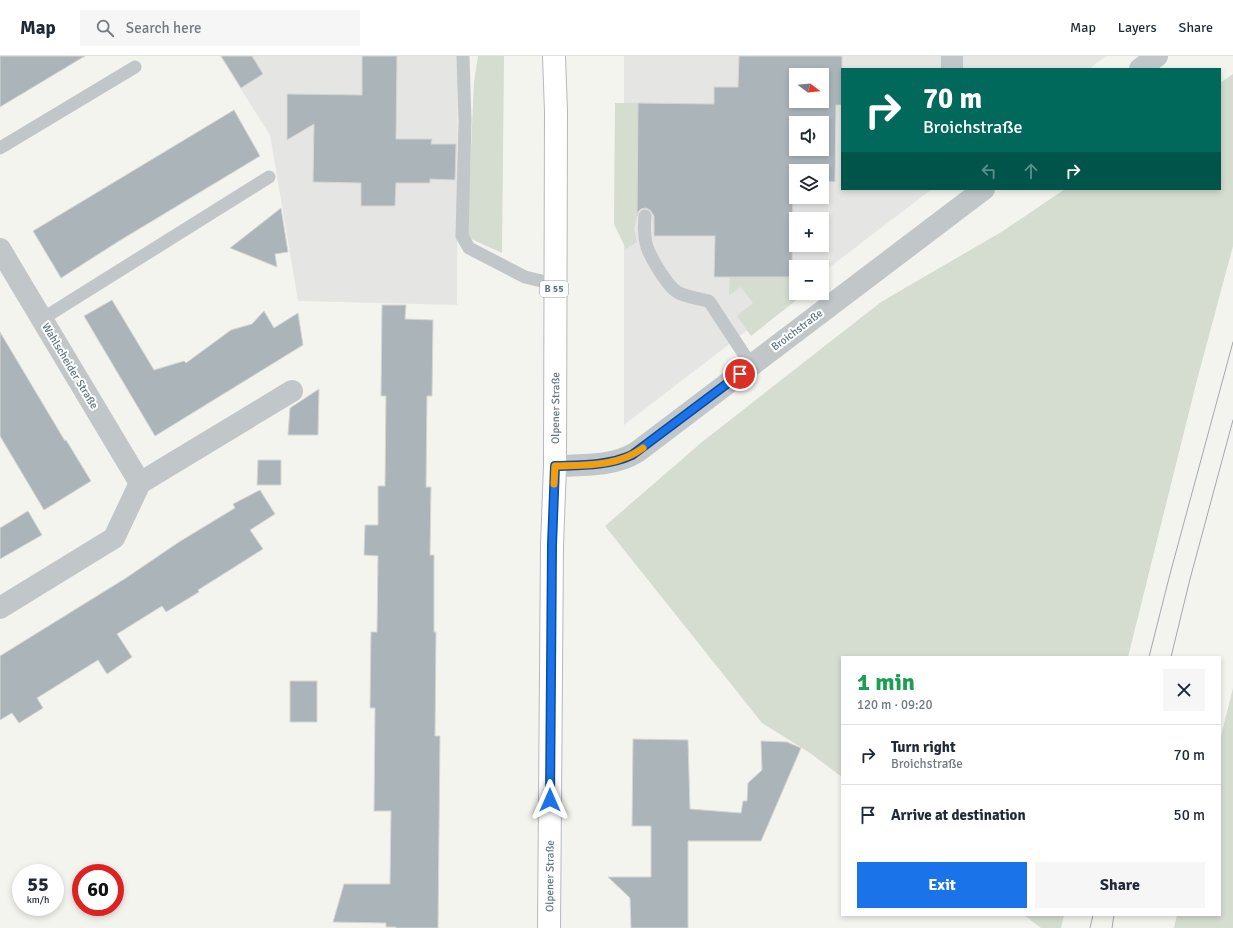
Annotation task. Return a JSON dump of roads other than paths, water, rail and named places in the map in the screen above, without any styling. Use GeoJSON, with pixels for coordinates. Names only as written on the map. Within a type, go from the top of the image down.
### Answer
{"type":"FeatureCollection","features":[{"type":"Feature","properties":{"kind":"main road","name":"Olpener Straße"},"geometry":{"type":"LineString","coordinates":[[549,928],[552,545],[555,466],[554,284],[556,120],[554,56]]}},
{"type":"Feature","properties":{"kind":"street"},"geometry":{"type":"LineString","coordinates":[[952,56],[952,68]]}},
{"type":"Feature","properties":{"kind":"street"},"geometry":{"type":"LineString","coordinates":[[1141,68],[1157,56]]}},
{"type":"Feature","properties":{"kind":"street","name":"Broichstraße"},"geometry":{"type":"LineString","coordinates":[[555,466],[587,465],[612,462],[632,455],[751,365],[972,193]]}},
{"type":"Feature","properties":{"kind":"street","name":"Wahlscheider Straße"},"geometry":{"type":"LineString","coordinates":[[0,249],[140,483]]}},
{"type":"Feature","properties":{"kind":"street"},"geometry":{"type":"LineString","coordinates":[[0,608],[114,538],[140,483],[292,391]]}},
{"type":"Feature","properties":{"kind":"lane"},"geometry":{"type":"LineString","coordinates":[[463,56],[465,121],[462,236],[470,248],[497,263],[525,277],[554,284]]}},
{"type":"Feature","properties":{"kind":"lane"},"geometry":{"type":"LineString","coordinates":[[0,148],[136,67]]}},
{"type":"Feature","properties":{"kind":"lane"},"geometry":{"type":"LineString","coordinates":[[42,319],[269,177]]}},
{"type":"Feature","properties":{"kind":"lane"},"geometry":{"type":"LineString","coordinates":[[645,216],[644,231],[648,248],[657,267],[669,284],[679,293],[709,301],[751,365]]}},
{"type":"Feature","properties":{"kind":"tram line"},"geometry":{"type":"LineString","coordinates":[[1149,656],[1233,342]]}},
{"type":"Feature","properties":{"kind":"tram line"},"geometry":{"type":"LineString","coordinates":[[1171,656],[1190,579],[1233,420]]}},
{"type":"Feature","properties":{"kind":"tram line"},"geometry":{"type":"LineString","coordinates":[[1090,928],[1093,916]]}},
{"type":"Feature","properties":{"kind":"tram line"},"geometry":{"type":"LineString","coordinates":[[1112,928],[1114,916]]}}]}
